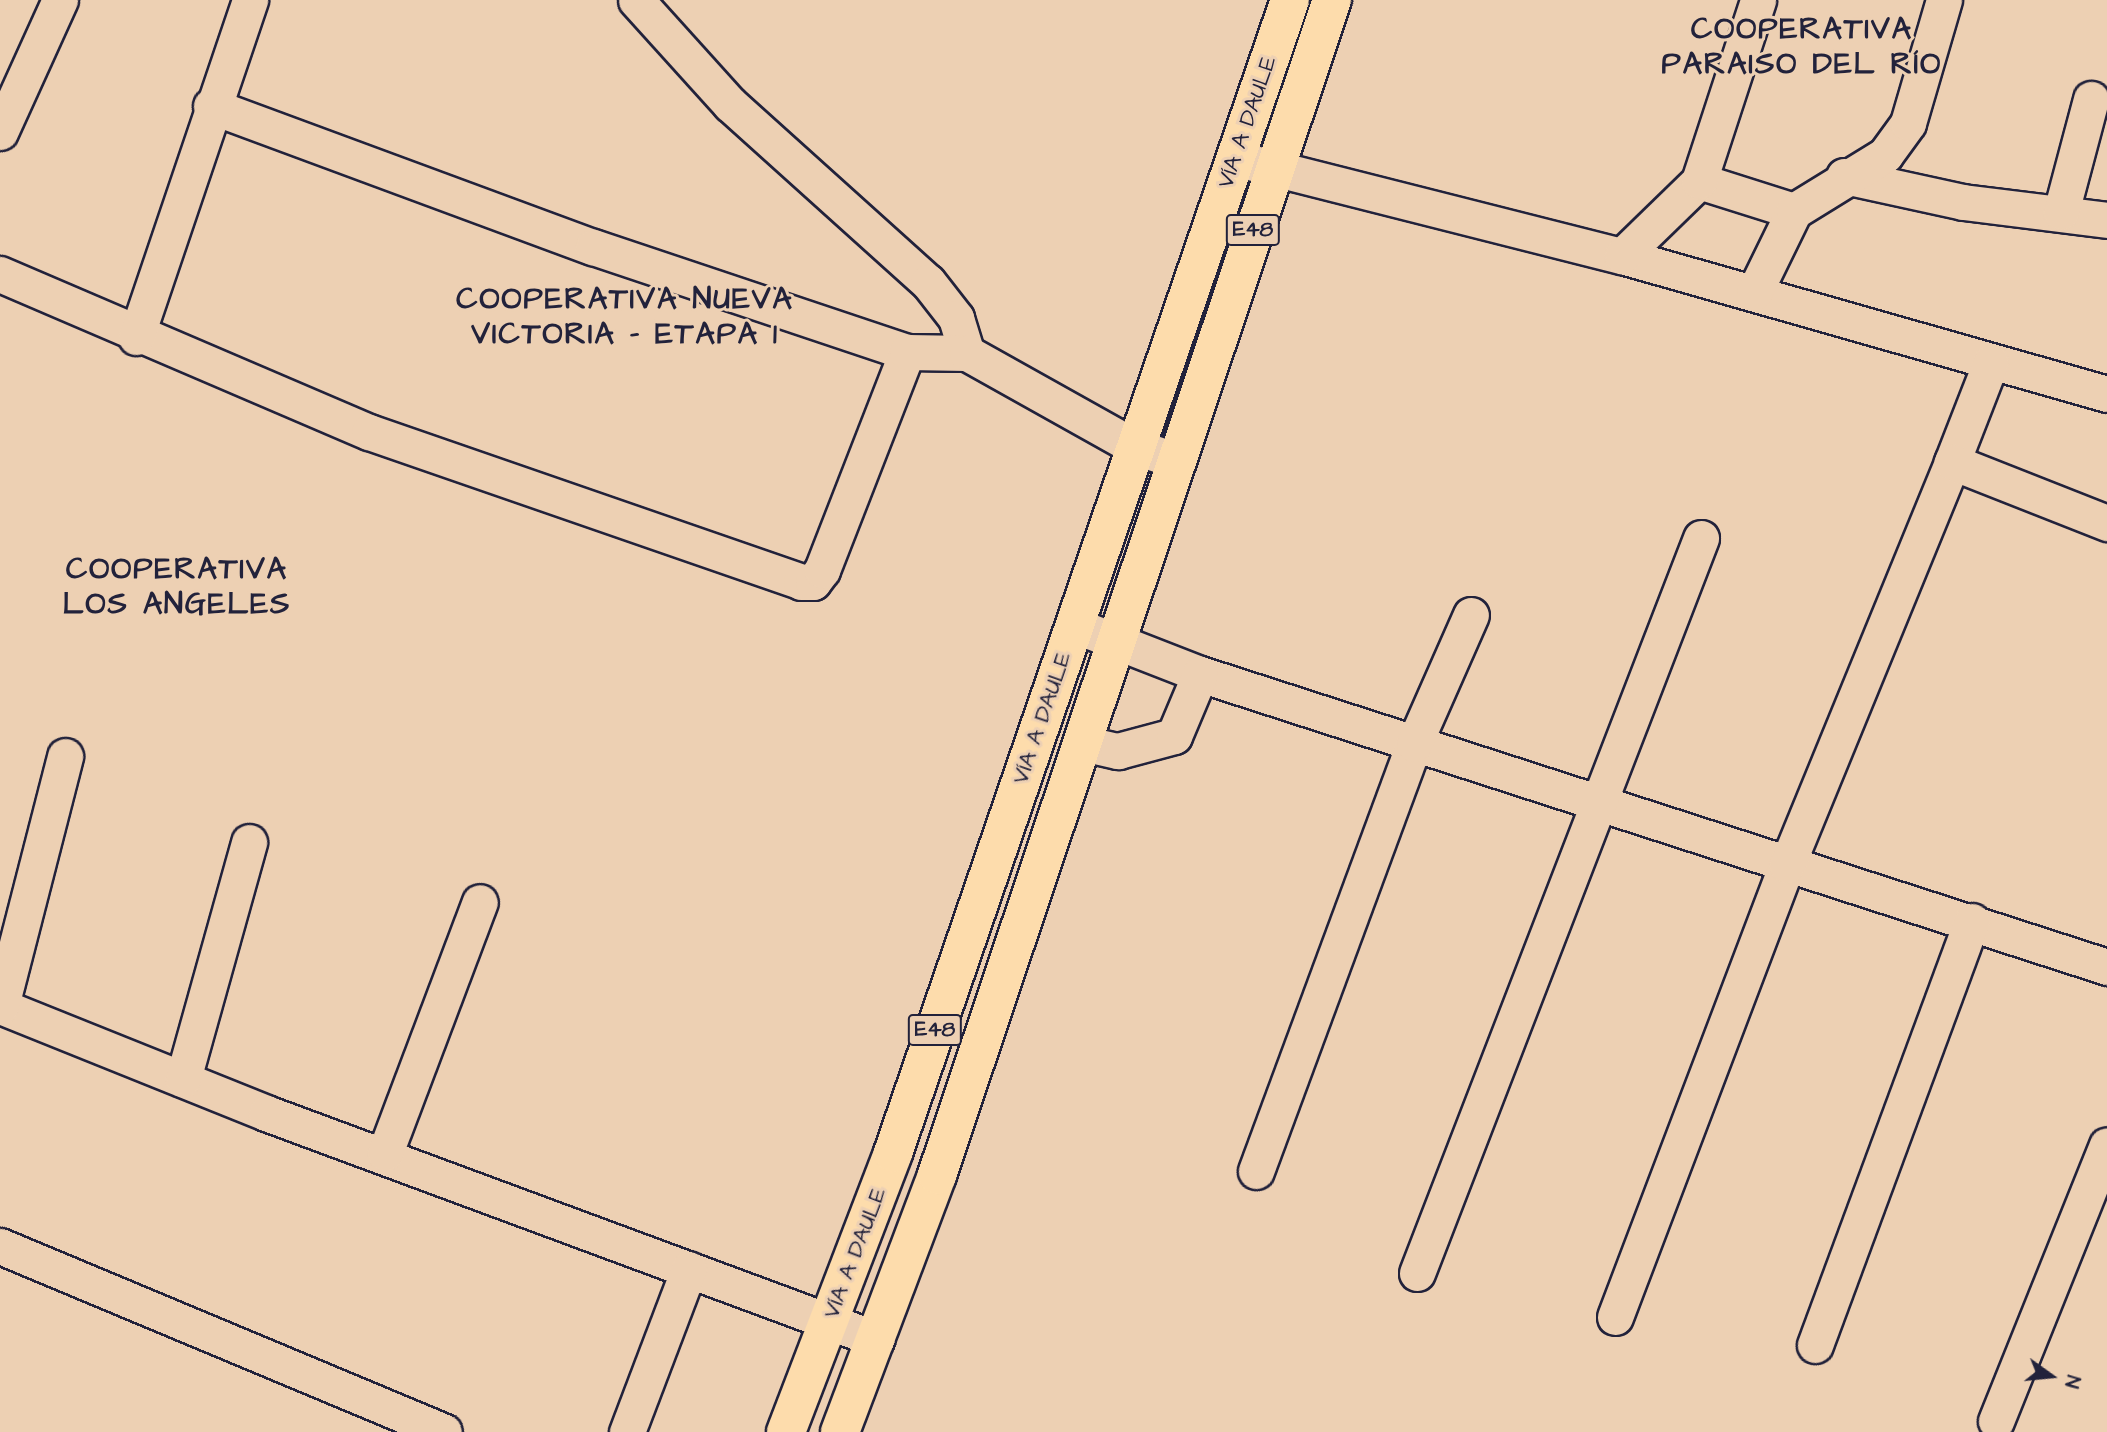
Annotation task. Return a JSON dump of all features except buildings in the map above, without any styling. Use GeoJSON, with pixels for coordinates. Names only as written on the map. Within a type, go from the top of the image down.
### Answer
{"type":"FeatureCollection","features":[{"type":"Feature","properties":{"kind":"highway","name":"VÍA A DAULE"},"geometry":{"type":"LineString","coordinates":[[786,1432],[829,1320],[1074,625],[1290,0]]}},
{"type":"Feature","properties":{"kind":"highway","name":"VÍA A DAULE"},"geometry":{"type":"LineString","coordinates":[[840,1432],[876,1339],[1119,643],[1175,460],[1332,0]]}},
{"type":"Feature","properties":{"kind":"street"},"geometry":{"type":"LineString","coordinates":[[0,132],[60,0]]}},
{"type":"Feature","properties":{"kind":"street"},"geometry":{"type":"LineString","coordinates":[[136,337],[211,106],[250,0]]}},
{"type":"Feature","properties":{"kind":"street"},"geometry":{"type":"LineString","coordinates":[[636,0],[730,104],[928,282],[956,318],[967,353]]}},
{"type":"Feature","properties":{"kind":"street"},"geometry":{"type":"LineString","coordinates":[[1622,256],[1699,181],[1758,0]]}},
{"type":"Feature","properties":{"kind":"street"},"geometry":{"type":"LineString","coordinates":[[1754,293],[1794,211],[1844,176],[1885,156],[1908,123],[1944,0]]}},
{"type":"Feature","properties":{"kind":"street"},"geometry":{"type":"LineString","coordinates":[[2061,212],[2091,99]]}},
{"type":"Feature","properties":{"kind":"street"},"geometry":{"type":"LineString","coordinates":[[211,106],[593,247],[907,352],[967,353],[1135,447],[1175,460]]}},
{"type":"Feature","properties":{"kind":"street"},"geometry":{"type":"LineString","coordinates":[[1234,158],[1622,256],[2107,394]]}},
{"type":"Feature","properties":{"kind":"street"},"geometry":{"type":"LineString","coordinates":[[1844,176],[1963,202],[2061,212],[2107,220]]}},
{"type":"Feature","properties":{"kind":"street"},"geometry":{"type":"LineString","coordinates":[[1699,181],[1794,211]]}},
{"type":"Feature","properties":{"kind":"street"},"geometry":{"type":"LineString","coordinates":[[0,274],[136,337],[369,432],[813,582],[907,352]]}},
{"type":"Feature","properties":{"kind":"street"},"geometry":{"type":"LineString","coordinates":[[1615,1317],[1787,864],[1991,362]]}},
{"type":"Feature","properties":{"kind":"street"},"geometry":{"type":"LineString","coordinates":[[1952,462],[2107,523]]}},
{"type":"Feature","properties":{"kind":"street"},"geometry":{"type":"LineString","coordinates":[[1416,1273],[1701,538]]}},
{"type":"Feature","properties":{"kind":"street"},"geometry":{"type":"LineString","coordinates":[[1256,1171],[1414,744],[1471,615]]}},
{"type":"Feature","properties":{"kind":"street"},"geometry":{"type":"LineString","coordinates":[[1074,625],[1200,674],[1597,805],[1972,921],[2107,967]]}},
{"type":"Feature","properties":{"kind":"street"},"geometry":{"type":"LineString","coordinates":[[1082,743],[1118,751],[1166,740],[1184,723],[1200,674]]}},
{"type":"Feature","properties":{"kind":"street"},"geometry":{"type":"LineString","coordinates":[[65,756],[1,1006],[183,1079],[876,1339]]}},
{"type":"Feature","properties":{"kind":"street"},"geometry":{"type":"LineString","coordinates":[[183,1079],[249,842]]}},
{"type":"Feature","properties":{"kind":"street"},"geometry":{"type":"LineString","coordinates":[[385,1153],[480,902]]}},
{"type":"Feature","properties":{"kind":"street"},"geometry":{"type":"LineString","coordinates":[[1815,1345],[1972,921]]}},
{"type":"Feature","properties":{"kind":"street"},"geometry":{"type":"LineString","coordinates":[[1996,1421],[2107,1145]]}},
{"type":"Feature","properties":{"kind":"street"},"geometry":{"type":"LineString","coordinates":[[0,1246],[444,1432]]}},
{"type":"Feature","properties":{"kind":"street"},"geometry":{"type":"LineString","coordinates":[[627,1432],[689,1269]]}},
{"type":"Feature","properties":{"kind":"district","name":"COOPERATIVA PARAISO DEL RÍO"},"geometry":{"type":"Point","coordinates":[1802,46]}},
{"type":"Feature","properties":{"kind":"district","name":"COOPERATIVA NUEVA VICTORIA - ETAPA 1"},"geometry":{"type":"Point","coordinates":[625,316]}},
{"type":"Feature","properties":{"kind":"district","name":"COOPERATIVA LOS ANGELES"},"geometry":{"type":"Point","coordinates":[177,586]}}]}
